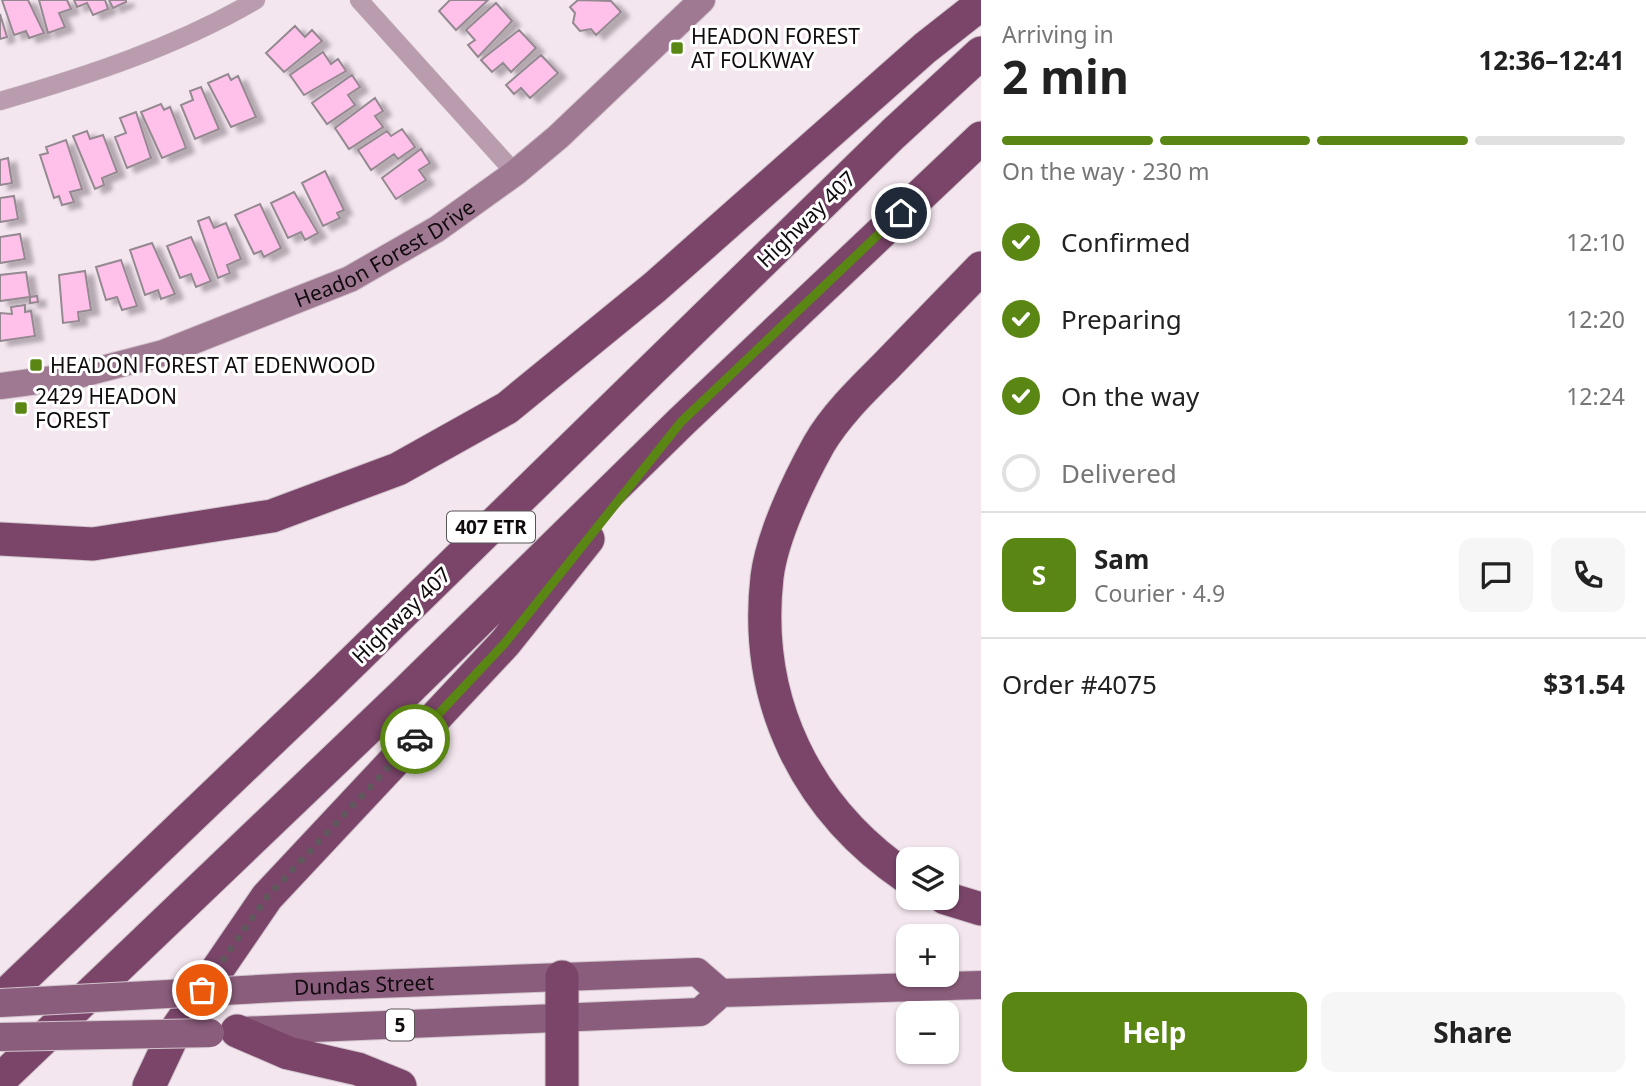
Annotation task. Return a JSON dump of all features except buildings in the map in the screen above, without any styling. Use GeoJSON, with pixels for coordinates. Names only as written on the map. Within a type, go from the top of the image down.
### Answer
{"type":"FeatureCollection","features":[{"type":"Feature","properties":{"kind":"highway"},"geometry":{"type":"LineString","coordinates":[[0,539],[93,544],[272,516],[398,469],[507,408],[655,288],[894,75],[981,4]]}},
{"type":"Feature","properties":{"kind":"highway","name":"Highway 407"},"geometry":{"type":"LineString","coordinates":[[0,1001],[325,689],[893,134],[981,53]]}},
{"type":"Feature","properties":{"kind":"highway","name":"407 ETR"},"geometry":{"type":"LineString","coordinates":[[0,1080],[407,691],[681,422],[981,138]]}},
{"type":"Feature","properties":{"kind":"highway"},"geometry":{"type":"LineString","coordinates":[[896,870],[871,853],[821,797],[792,747],[771,683],[765,632],[767,575],[782,523],[820,443],[856,397],[981,268]]}},
{"type":"Feature","properties":{"kind":"highway"},"geometry":{"type":"LineString","coordinates":[[149,1086],[174,1033],[267,897],[505,643],[681,422]]}},
{"type":"Feature","properties":{"kind":"highway"},"geometry":{"type":"LineString","coordinates":[[959,902],[981,909]]}},
{"type":"Feature","properties":{"kind":"highway"},"geometry":{"type":"LineString","coordinates":[[562,977],[562,1086]]}},
{"type":"Feature","properties":{"kind":"highway"},"geometry":{"type":"LineString","coordinates":[[237,1031],[288,1053],[358,1069],[400,1086]]}},
{"type":"Feature","properties":{"kind":"main road","name":"Dundas Street"},"geometry":{"type":"LineString","coordinates":[[0,1001],[697,972],[721,993],[700,1012],[563,1020],[0,1037]]}},
{"type":"Feature","properties":{"kind":"main road"},"geometry":{"type":"LineString","coordinates":[[721,993],[981,985]]}},
{"type":"Feature","properties":{"kind":"street"},"geometry":{"type":"LineString","coordinates":[[0,101],[68,82],[145,51],[256,0]]}},
{"type":"Feature","properties":{"kind":"street"},"geometry":{"type":"LineString","coordinates":[[359,0],[515,173]]}},
{"type":"Feature","properties":{"kind":"street","name":"Headon Forest Drive"},"geometry":{"type":"LineString","coordinates":[[0,386],[75,376],[163,353],[350,279],[437,229],[515,173],[558,137],[701,0]]}},
{"type":"Feature","properties":{"kind":"way so far"},"geometry":{"type":"LineString","coordinates":[[202,990],[267,897],[415,739]]}},
{"type":"Feature","properties":{"kind":"place","name":"HEADON FOREST AT FOLKWAY"},"geometry":{"type":"Point","coordinates":[677,48]}},
{"type":"Feature","properties":{"kind":"place","name":"HEADON FOREST AT EDENWOOD"},"geometry":{"type":"Point","coordinates":[36,365]}},
{"type":"Feature","properties":{"kind":"place","name":"2429 HEADON FOREST"},"geometry":{"type":"Point","coordinates":[21,408]}},
{"type":"Feature","properties":{"kind":"route"},"geometry":{"type":"LineString","coordinates":[[415,739],[505,643],[681,422],[901,213]]}}]}
